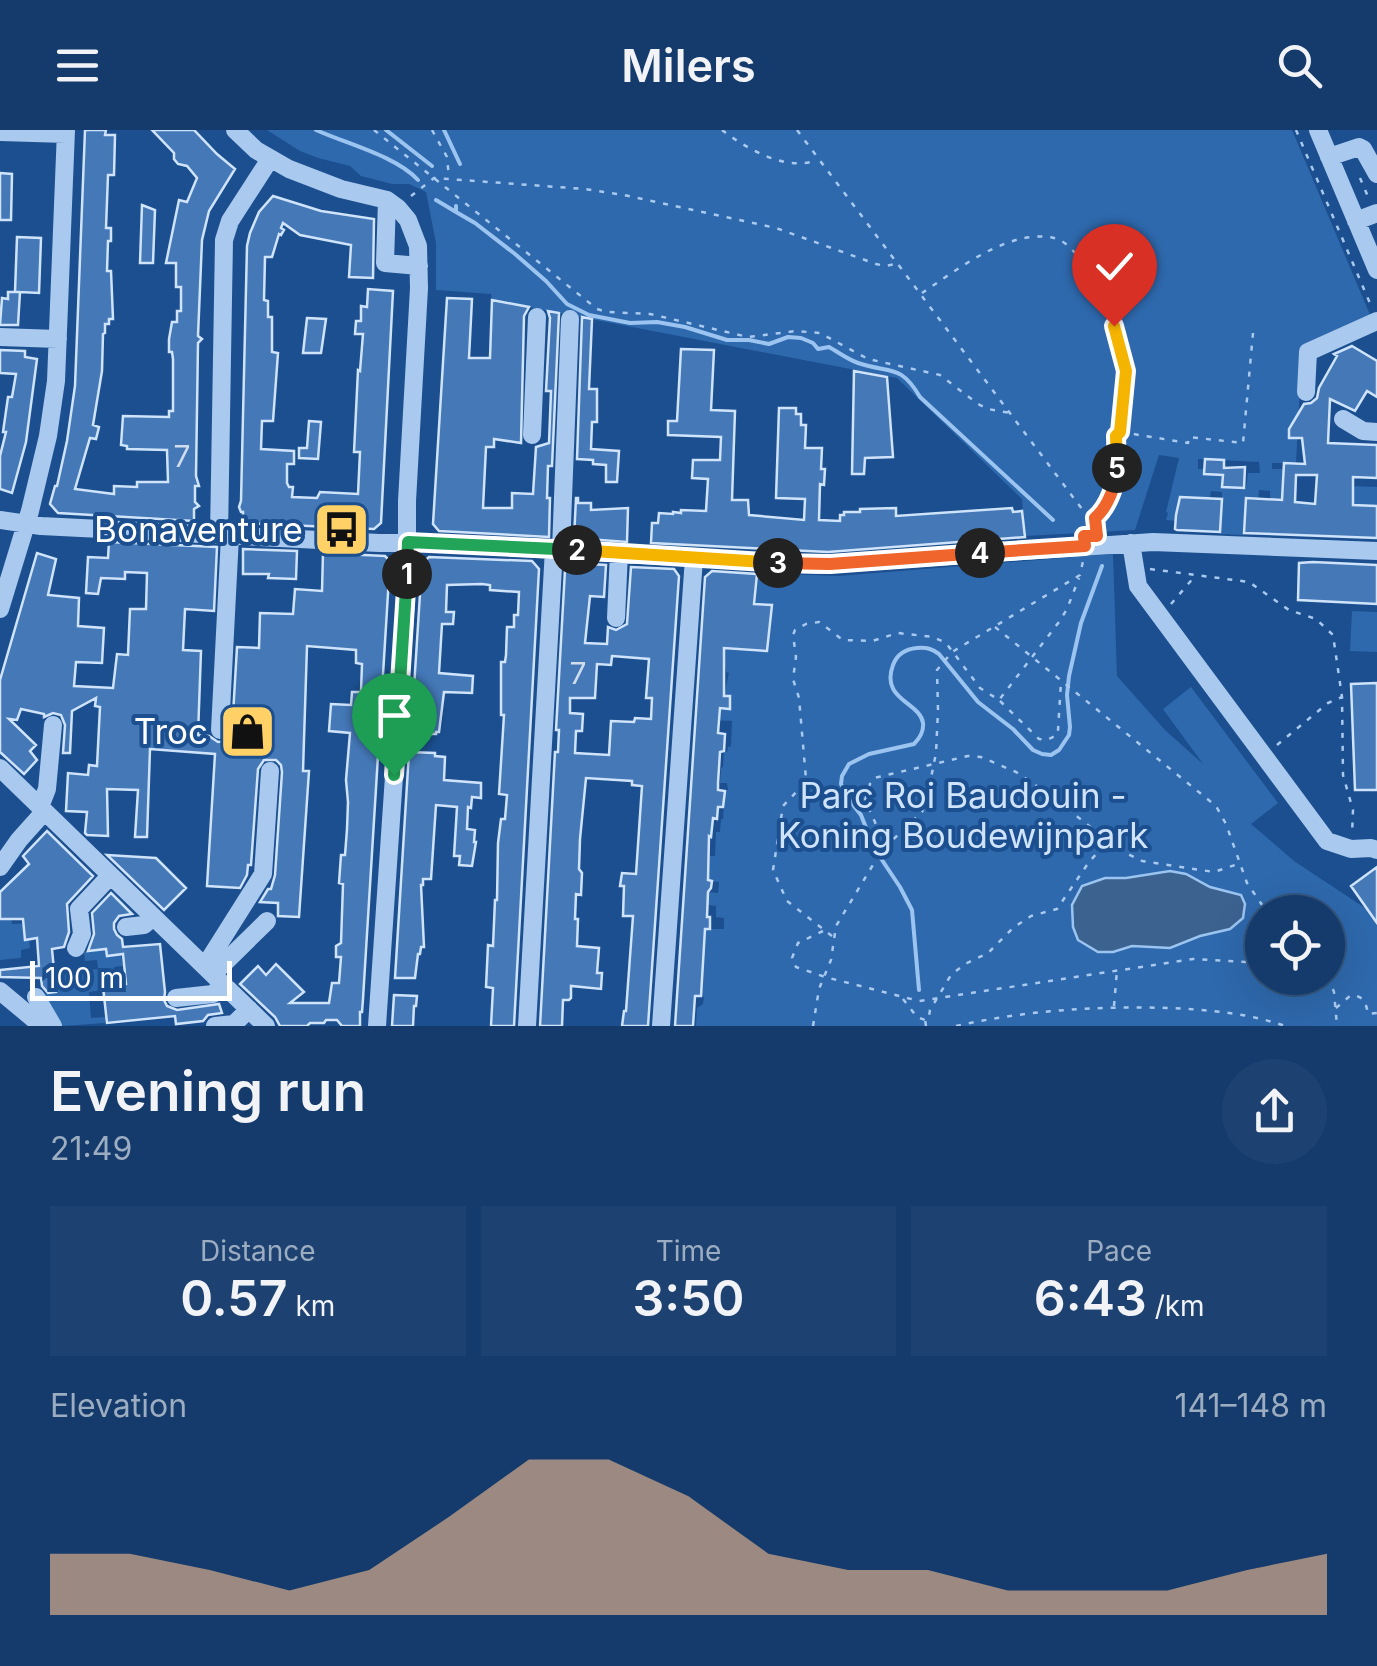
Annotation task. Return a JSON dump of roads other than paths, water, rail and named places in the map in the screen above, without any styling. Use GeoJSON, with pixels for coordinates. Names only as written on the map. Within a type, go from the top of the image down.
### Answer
{"type":"FeatureCollection","features":[{"type":"Feature","properties":{"kind":"street"},"geometry":{"type":"LineString","coordinates":[[234,130],[270,159],[308,177],[392,204],[415,234],[419,266],[407,501],[407,584],[377,1026]]}},
{"type":"Feature","properties":{"kind":"street"},"geometry":{"type":"LineString","coordinates":[[1318,130],[1377,270]]}},
{"type":"Feature","properties":{"kind":"street"},"geometry":{"type":"LineString","coordinates":[[0,132],[66,132],[56,381],[48,436],[0,609]]}},
{"type":"Feature","properties":{"kind":"street"},"geometry":{"type":"LineString","coordinates":[[1329,157],[1358,146],[1377,174]]}},
{"type":"Feature","properties":{"kind":"street"},"geometry":{"type":"LineString","coordinates":[[220,730],[224,240],[230,221],[270,159]]}},
{"type":"Feature","properties":{"kind":"street"},"geometry":{"type":"LineString","coordinates":[[392,204],[385,262],[419,266]]}},
{"type":"Feature","properties":{"kind":"street"},"geometry":{"type":"LineString","coordinates":[[1356,221],[1377,213]]}},
{"type":"Feature","properties":{"kind":"street"},"geometry":{"type":"LineString","coordinates":[[1306,392],[1308,352],[1375,316]]}},
{"type":"Feature","properties":{"kind":"street"},"geometry":{"type":"LineString","coordinates":[[532,435],[537,317]]}},
{"type":"Feature","properties":{"kind":"street"},"geometry":{"type":"LineString","coordinates":[[528,1026],[570,319]]}},
{"type":"Feature","properties":{"kind":"street"},"geometry":{"type":"LineString","coordinates":[[0,337],[58,339]]}},
{"type":"Feature","properties":{"kind":"street"},"geometry":{"type":"LineString","coordinates":[[534,396],[567,397]]}},
{"type":"Feature","properties":{"kind":"street"},"geometry":{"type":"LineString","coordinates":[[1343,419],[1363,431],[1377,432]]}},
{"type":"Feature","properties":{"kind":"street"},"geometry":{"type":"LineString","coordinates":[[0,520],[26,525],[224,536],[830,564],[1153,542],[1377,551]]}},
{"type":"Feature","properties":{"kind":"street"},"geometry":{"type":"LineString","coordinates":[[1131,543],[1138,586],[1327,841],[1351,849],[1377,850]]}},
{"type":"Feature","properties":{"kind":"street"},"geometry":{"type":"LineString","coordinates":[[616,618],[619,552]]}},
{"type":"Feature","properties":{"kind":"street"},"geometry":{"type":"LineString","coordinates":[[661,1026],[694,558]]}},
{"type":"Feature","properties":{"kind":"street"},"geometry":{"type":"LineString","coordinates":[[0,867],[42,809],[53,725]]}},
{"type":"Feature","properties":{"kind":"street"},"geometry":{"type":"LineString","coordinates":[[0,768],[256,1020]]}},
{"type":"Feature","properties":{"kind":"street"},"geometry":{"type":"LineString","coordinates":[[176,998],[213,994],[214,975],[264,874],[270,771]]}},
{"type":"Feature","properties":{"kind":"street"},"geometry":{"type":"LineString","coordinates":[[76,948],[82,934],[80,909],[110,876]]}},
{"type":"Feature","properties":{"kind":"street"},"geometry":{"type":"LineString","coordinates":[[126,927],[144,926],[152,918]]}},
{"type":"Feature","properties":{"kind":"street"},"geometry":{"type":"LineString","coordinates":[[214,975],[267,921]]}},
{"type":"Feature","properties":{"kind":"street"},"geometry":{"type":"LineString","coordinates":[[0,990],[42,1026]]}},
{"type":"Feature","properties":{"kind":"street"},"geometry":{"type":"LineString","coordinates":[[36,997],[52,1026]]}},
{"type":"Feature","properties":{"kind":"street"},"geometry":{"type":"LineString","coordinates":[[215,1026],[256,1020]]}},
{"type":"Feature","properties":{"kind":"waterway"},"geometry":{"type":"LineString","coordinates":[[316,130],[384,157],[418,180]]}},
{"type":"Feature","properties":{"kind":"waterway"},"geometry":{"type":"LineString","coordinates":[[386,130],[432,166]]}},
{"type":"Feature","properties":{"kind":"waterway"},"geometry":{"type":"LineString","coordinates":[[444,130],[460,164]]}},
{"type":"Feature","properties":{"kind":"waterway"},"geometry":{"type":"LineString","coordinates":[[436,200],[456,212]]}},
{"type":"Feature","properties":{"kind":"waterway"},"geometry":{"type":"LineString","coordinates":[[456,206],[456,212],[515,254],[567,304],[589,315],[685,327],[727,340],[769,344],[788,337],[801,338],[818,349],[829,347],[858,363],[900,374],[1053,520]]}},
{"type":"Feature","properties":{"kind":"waterway"},"geometry":{"type":"LineString","coordinates":[[919,990],[912,910],[874,848],[861,815],[847,797],[842,776],[849,764],[869,754],[914,744],[920,737],[920,716],[896,693],[890,677],[899,655],[917,648],[939,654],[978,702],[1033,750],[1051,755],[1059,750],[1069,735],[1069,676],[1081,623],[1102,566]]}},
{"type":"Feature","properties":{"kind":"place","name":"Bonaventure"},"geometry":{"type":"Point","coordinates":[342,530]}},
{"type":"Feature","properties":{"kind":"place","name":"Troc"},"geometry":{"type":"Point","coordinates":[247,732]}},
{"type":"Feature","properties":{"kind":"park label","name":"Parc Roi Baudouin - Koning Boudewijnpark"},"geometry":{"type":"Point","coordinates":[963,816]}}]}
